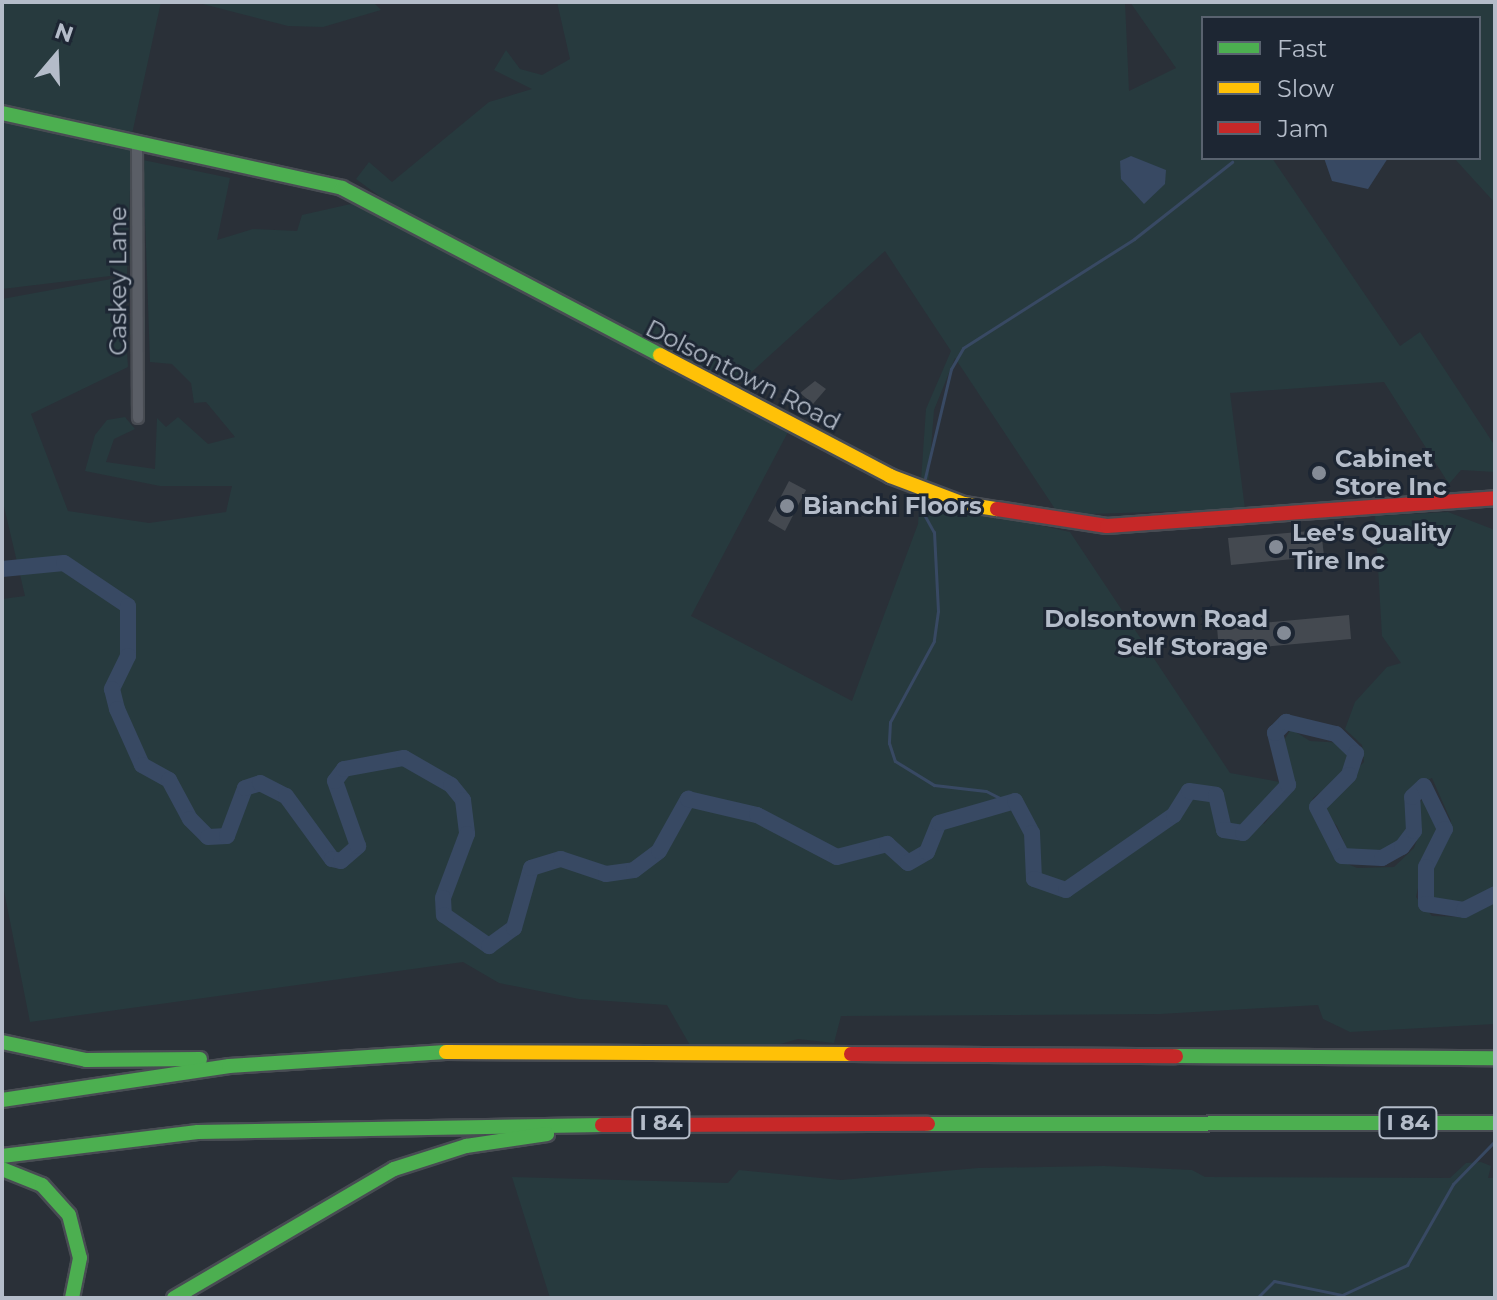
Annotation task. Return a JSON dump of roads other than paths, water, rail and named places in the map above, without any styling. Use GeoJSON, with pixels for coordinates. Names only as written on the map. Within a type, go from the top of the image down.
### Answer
{"type":"FeatureCollection","features":[{"type":"Feature","properties":{"kind":"main road","name":"Dolsontown Road"},"geometry":{"type":"LineString","coordinates":[[2,113],[342,188],[890,476],[964,504],[1107,526],[1495,498]]}},
{"type":"Feature","properties":{"kind":"main road"},"geometry":{"type":"LineString","coordinates":[[2,1042],[101,1061],[494,1050],[1495,1058]]}},
{"type":"Feature","properties":{"kind":"main road"},"geometry":{"type":"LineString","coordinates":[[2,1100],[327,1057]]}},
{"type":"Feature","properties":{"kind":"main road"},"geometry":{"type":"LineString","coordinates":[[174,1298],[359,1187],[421,1159],[507,1138],[677,1123]]}},
{"type":"Feature","properties":{"kind":"main road","name":"I 84"},"geometry":{"type":"LineString","coordinates":[[2,1156],[275,1127],[677,1123],[1495,1123]]}},
{"type":"Feature","properties":{"kind":"main road"},"geometry":{"type":"LineString","coordinates":[[2,1169],[42,1185],[69,1215],[80,1258],[72,1298]]}},
{"type":"Feature","properties":{"kind":"street","name":"Caskey Lane"},"geometry":{"type":"LineString","coordinates":[[137,144],[138,418]]}},
{"type":"Feature","properties":{"kind":"water"},"geometry":{"type":"Polygon","coordinates":[[[1131,156],[1166,170],[1165,184],[1144,204],[1121,179],[1120,161],[1131,156]]]}},
{"type":"Feature","properties":{"kind":"water"},"geometry":{"type":"Polygon","coordinates":[[[1325,160],[1387,160],[1368,189],[1332,181],[1325,160]]]}},
{"type":"Feature","properties":{"kind":"waterway"},"geometry":{"type":"LineString","coordinates":[[925,478],[951,369],[963,348],[1134,239],[1232,162]]}},
{"type":"Feature","properties":{"kind":"waterway"},"geometry":{"type":"LineString","coordinates":[[916,500],[934,532],[938,611],[934,641],[890,722],[889,743],[895,761],[934,785],[986,791],[1008,802]]}},
{"type":"Feature","properties":{"kind":"waterway"},"geometry":{"type":"LineString","coordinates":[[2,569],[64,563],[128,606],[128,656],[112,689],[117,709],[142,765],[169,780],[190,819],[208,837],[227,836],[245,788],[260,783],[286,796],[332,859],[341,861],[358,846],[335,781],[344,769],[404,758],[451,785],[463,800],[467,834],[443,898],[444,915],[489,946],[514,928],[531,868],[561,859],[606,874],[634,870],[659,851],[688,799],[757,815],[837,857],[887,844],[908,863],[927,852],[939,823],[1015,801],[1032,833],[1034,879],[1066,890],[1174,815],[1189,791],[1216,795],[1224,830],[1243,833],[1288,785],[1275,733],[1286,722],[1336,734],[1356,753],[1349,775],[1317,807],[1342,856],[1382,858],[1402,847],[1414,831],[1412,797],[1424,786],[1445,829],[1426,867],[1426,904],[1464,910],[1495,894]]}},
{"type":"Feature","properties":{"kind":"waterway"},"geometry":{"type":"LineString","coordinates":[[1257,1298],[1274,1281],[1342,1295],[1407,1265],[1453,1184],[1495,1141]]}},
{"type":"Feature","properties":{"kind":"place","name":"Cabinet Store Inc"},"geometry":{"type":"Point","coordinates":[1319,473]}},
{"type":"Feature","properties":{"kind":"place","name":"Bianchi Floors"},"geometry":{"type":"Point","coordinates":[787,506]}},
{"type":"Feature","properties":{"kind":"place","name":"Lee's Quality Tire Inc"},"geometry":{"type":"Point","coordinates":[1276,547]}},
{"type":"Feature","properties":{"kind":"place","name":"Dolsontown Road Self Storage"},"geometry":{"type":"Point","coordinates":[1284,633]}}]}
